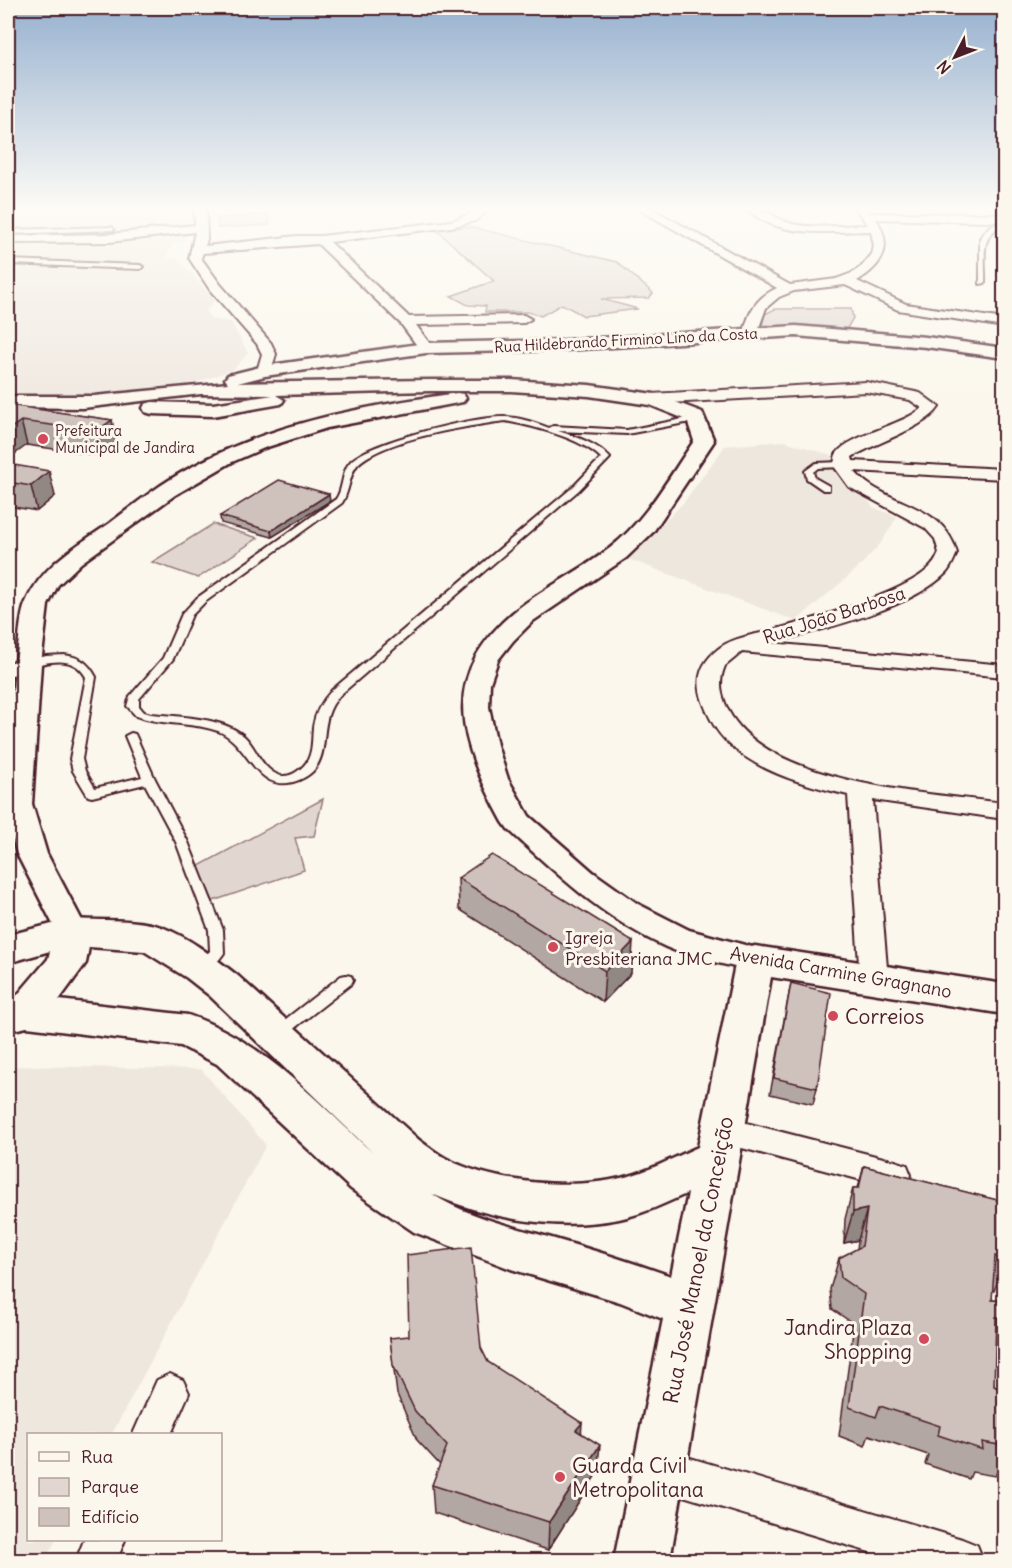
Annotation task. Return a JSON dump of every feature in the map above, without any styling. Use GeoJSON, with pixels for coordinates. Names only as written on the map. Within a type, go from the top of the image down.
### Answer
{"type":"FeatureCollection","features":[{"type":"Feature","properties":{"kind":"main road"},"geometry":{"type":"LineString","coordinates":[[17,1014],[67,963],[72,932]]}},
{"type":"Feature","properties":{"kind":"main road"},"geometry":{"type":"LineString","coordinates":[[8,949],[72,932],[152,938],[201,968],[277,1034],[403,1153],[433,1174],[512,1199],[557,1203],[611,1199],[642,1193],[720,1144]]}},
{"type":"Feature","properties":{"kind":"main road","name":"Avenida Carmine Gragnano"},"geometry":{"type":"LineString","coordinates":[[755,960],[1005,999]]}},
{"type":"Feature","properties":{"kind":"main road","name":"Rua José Manoel da Conceição"},"geometry":{"type":"LineString","coordinates":[[642,1560],[755,960]]}},
{"type":"Feature","properties":{"kind":"main road"},"geometry":{"type":"LineString","coordinates":[[17,1014],[188,1031],[232,1053],[367,1175],[430,1218],[511,1248],[620,1280],[690,1306]]}},
{"type":"Feature","properties":{"kind":"street"},"geometry":{"type":"LineString","coordinates":[[211,280],[264,342],[270,354],[254,378],[246,401],[235,410]]}},
{"type":"Feature","properties":{"kind":"street"},"geometry":{"type":"LineString","coordinates":[[363,280],[406,321],[426,348]]}},
{"type":"Feature","properties":{"kind":"street"},"geometry":{"type":"LineString","coordinates":[[772,280],[788,289]]}},
{"type":"Feature","properties":{"kind":"street"},"geometry":{"type":"LineString","coordinates":[[751,333],[754,319],[766,299],[788,289],[847,281],[903,307],[1005,323]]}},
{"type":"Feature","properties":{"kind":"street"},"geometry":{"type":"LineString","coordinates":[[406,321],[524,319]]}},
{"type":"Feature","properties":{"kind":"street","name":"Rua Hildebrando Firmino Lino da Costa"},"geometry":{"type":"LineString","coordinates":[[254,378],[362,355],[426,348],[565,345],[751,333],[820,332],[945,344],[1005,353]]}},
{"type":"Feature","properties":{"kind":"street"},"geometry":{"type":"LineString","coordinates":[[11,404],[94,402],[201,390],[254,378],[336,388]]}},
{"type":"Feature","properties":{"kind":"street"},"geometry":{"type":"LineString","coordinates":[[94,402],[185,411],[235,410],[336,388],[413,384],[491,384],[651,399],[758,391],[866,387],[915,396],[931,407],[920,418],[854,448],[844,455],[841,465],[1005,474]]}},
{"type":"Feature","properties":{"kind":"street"},"geometry":{"type":"LineString","coordinates":[[413,384],[423,388],[424,393],[415,404]]}},
{"type":"Feature","properties":{"kind":"street"},"geometry":{"type":"LineString","coordinates":[[378,386],[394,395],[393,399],[379,410]]}},
{"type":"Feature","properties":{"kind":"street"},"geometry":{"type":"LineString","coordinates":[[72,932],[12,816],[18,667],[39,596],[57,571],[75,556],[196,473],[276,438],[379,410],[471,395],[555,389]]}},
{"type":"Feature","properties":{"kind":"street"},"geometry":{"type":"LineString","coordinates":[[185,411],[181,402],[183,399],[201,390]]}},
{"type":"Feature","properties":{"kind":"street"},"geometry":{"type":"LineString","coordinates":[[651,399],[687,410],[698,418]]}},
{"type":"Feature","properties":{"kind":"street","name":"Avenida Carmine Gragnano"},"geometry":{"type":"LineString","coordinates":[[698,418],[705,426],[707,433],[704,441],[645,527],[618,553],[524,616],[504,636],[486,659],[477,683],[476,707],[483,745],[494,779],[518,822],[582,880],[627,912],[679,939],[755,960]]}},
{"type":"Feature","properties":{"kind":"street","name":"Rua João Barbosa"},"geometry":{"type":"LineString","coordinates":[[841,465],[845,474],[855,483],[912,513],[937,530],[947,542],[948,554],[945,566],[918,587],[893,599],[737,646],[722,654],[710,677],[712,706],[731,736],[747,750],[795,773],[860,789],[1005,811]]}},
{"type":"Feature","properties":{"kind":"street"},"geometry":{"type":"LineString","coordinates":[[737,646],[1005,671]]}},
{"type":"Feature","properties":{"kind":"street"},"geometry":{"type":"LineString","coordinates":[[860,789],[874,980]]}},
{"type":"Feature","properties":{"kind":"street"},"geometry":{"type":"LineString","coordinates":[[720,1144],[926,1183]]}},
{"type":"Feature","properties":{"kind":"street"},"geometry":{"type":"LineString","coordinates":[[152,1433],[170,1393]]}},
{"type":"Feature","properties":{"kind":"street"},"geometry":{"type":"LineString","coordinates":[[660,1468],[962,1560]]}},
{"type":"Feature","properties":{"kind":"street"},"geometry":{"type":"LineString","coordinates":[[96,1560],[104,1541]]}},
{"type":"Feature","properties":{"kind":"lane"},"geometry":{"type":"LineString","coordinates":[[533,425],[593,447],[606,458],[601,465],[483,570],[376,657],[333,696],[323,711],[316,758],[309,769],[296,777],[282,780],[270,775],[258,765],[241,740],[230,731],[212,726],[150,717],[140,714],[133,706],[134,699],[168,659],[187,614],[201,600],[339,501],[346,493],[349,471],[363,456],[398,441],[493,420],[627,432],[698,418]]}},
{"type":"Feature","properties":{"kind":"lane"},"geometry":{"type":"LineString","coordinates":[[826,488],[811,479],[809,471],[816,466],[841,465]]}},
{"type":"Feature","properties":{"kind":"lane"},"geometry":{"type":"LineString","coordinates":[[18,667],[63,657],[76,659],[87,666],[91,677],[76,759],[79,771],[92,793],[149,779]]}},
{"type":"Feature","properties":{"kind":"lane"},"geometry":{"type":"LineString","coordinates":[[131,736],[149,779],[182,842],[216,930],[217,953],[201,968]]}},
{"type":"Feature","properties":{"kind":"lane"},"geometry":{"type":"LineString","coordinates":[[277,1034],[346,980]]}},
{"type":"Feature","properties":{"kind":"shaded area"},"geometry":{"type":"Polygon","coordinates":[[[8,280],[197,280],[215,300],[206,311],[211,319],[231,322],[248,353],[234,369],[187,386],[89,395],[13,394],[8,391],[8,280]]]}},
{"type":"Feature","properties":{"kind":"shaded area"},"geometry":{"type":"Polygon","coordinates":[[[784,441],[834,456],[873,507],[897,517],[881,543],[858,568],[796,621],[628,559],[684,502],[725,446],[784,441]]]}},
{"type":"Feature","properties":{"kind":"shaded area"},"geometry":{"type":"Polygon","coordinates":[[[8,1066],[201,1069],[266,1145],[113,1433],[27,1433],[27,1541],[55,1541],[45,1560],[8,1560],[8,1066]]]}},
{"type":"Feature","properties":{"kind":"green space"},"geometry":{"type":"Polygon","coordinates":[[[638,280],[653,293],[649,298],[601,299],[638,309],[584,316],[562,304],[541,316],[528,312],[485,312],[486,306],[468,305],[451,296],[494,281],[638,280]]]}},
{"type":"Feature","properties":{"kind":"green space"},"geometry":{"type":"Polygon","coordinates":[[[775,309],[851,309],[853,318],[846,330],[762,325],[765,314],[775,309]]]}},
{"type":"Feature","properties":{"kind":"green space"},"geometry":{"type":"Polygon","coordinates":[[[213,524],[258,538],[198,578],[152,562],[213,524]]]}},
{"type":"Feature","properties":{"kind":"green space"},"geometry":{"type":"Polygon","coordinates":[[[323,799],[314,836],[295,838],[304,870],[213,901],[197,867],[323,799]]]}},
{"type":"Feature","properties":{"kind":"building"},"geometry":{"type":"Polygon","coordinates":[[[8,405],[112,420],[96,431],[21,421],[8,430],[8,405]]]}},
{"type":"Feature","properties":{"kind":"building"},"geometry":{"type":"Polygon","coordinates":[[[8,464],[49,471],[31,486],[8,482],[8,464]]]}},
{"type":"Feature","properties":{"kind":"building"},"geometry":{"type":"Polygon","coordinates":[[[279,480],[329,494],[271,531],[220,516],[279,480]]]}},
{"type":"Feature","properties":{"kind":"building"},"geometry":{"type":"Polygon","coordinates":[[[492,855],[633,942],[605,971],[458,878],[492,855]]]}},
{"type":"Feature","properties":{"kind":"building"},"geometry":{"type":"Polygon","coordinates":[[[791,983],[831,993],[817,1088],[774,1078],[791,983]]]}},
{"type":"Feature","properties":{"kind":"building","name":"Jandira Plaza Shopping"},"geometry":{"type":"Polygon","coordinates":[[[864,1166],[1005,1202],[1005,1259],[995,1256],[992,1300],[1005,1301],[1005,1318],[996,1317],[994,1386],[1005,1392],[1005,1446],[982,1442],[983,1450],[938,1435],[940,1426],[880,1406],[876,1417],[849,1407],[864,1294],[841,1278],[839,1258],[862,1246],[867,1209],[853,1212],[853,1188],[859,1188],[864,1166]]]}},
{"type":"Feature","properties":{"kind":"building"},"geometry":{"type":"Polygon","coordinates":[[[471,1247],[481,1348],[488,1362],[582,1423],[576,1430],[600,1445],[549,1522],[432,1485],[447,1446],[415,1411],[393,1365],[390,1338],[409,1336],[407,1255],[471,1247]]]}},
{"type":"Feature","properties":{"kind":"place","name":"Prefeitura Municipal de Jandira"},"geometry":{"type":"Point","coordinates":[43,439]}},
{"type":"Feature","properties":{"kind":"place","name":"Igreja Presbiteriana JMC"},"geometry":{"type":"Point","coordinates":[553,947]}},
{"type":"Feature","properties":{"kind":"place","name":"Correios"},"geometry":{"type":"Point","coordinates":[833,1016]}},
{"type":"Feature","properties":{"kind":"place","name":"Jandira Plaza Shopping"},"geometry":{"type":"Point","coordinates":[924,1339]}},
{"type":"Feature","properties":{"kind":"place","name":"Guarda Cívil Metropolitana"},"geometry":{"type":"Point","coordinates":[560,1477]}}]}
